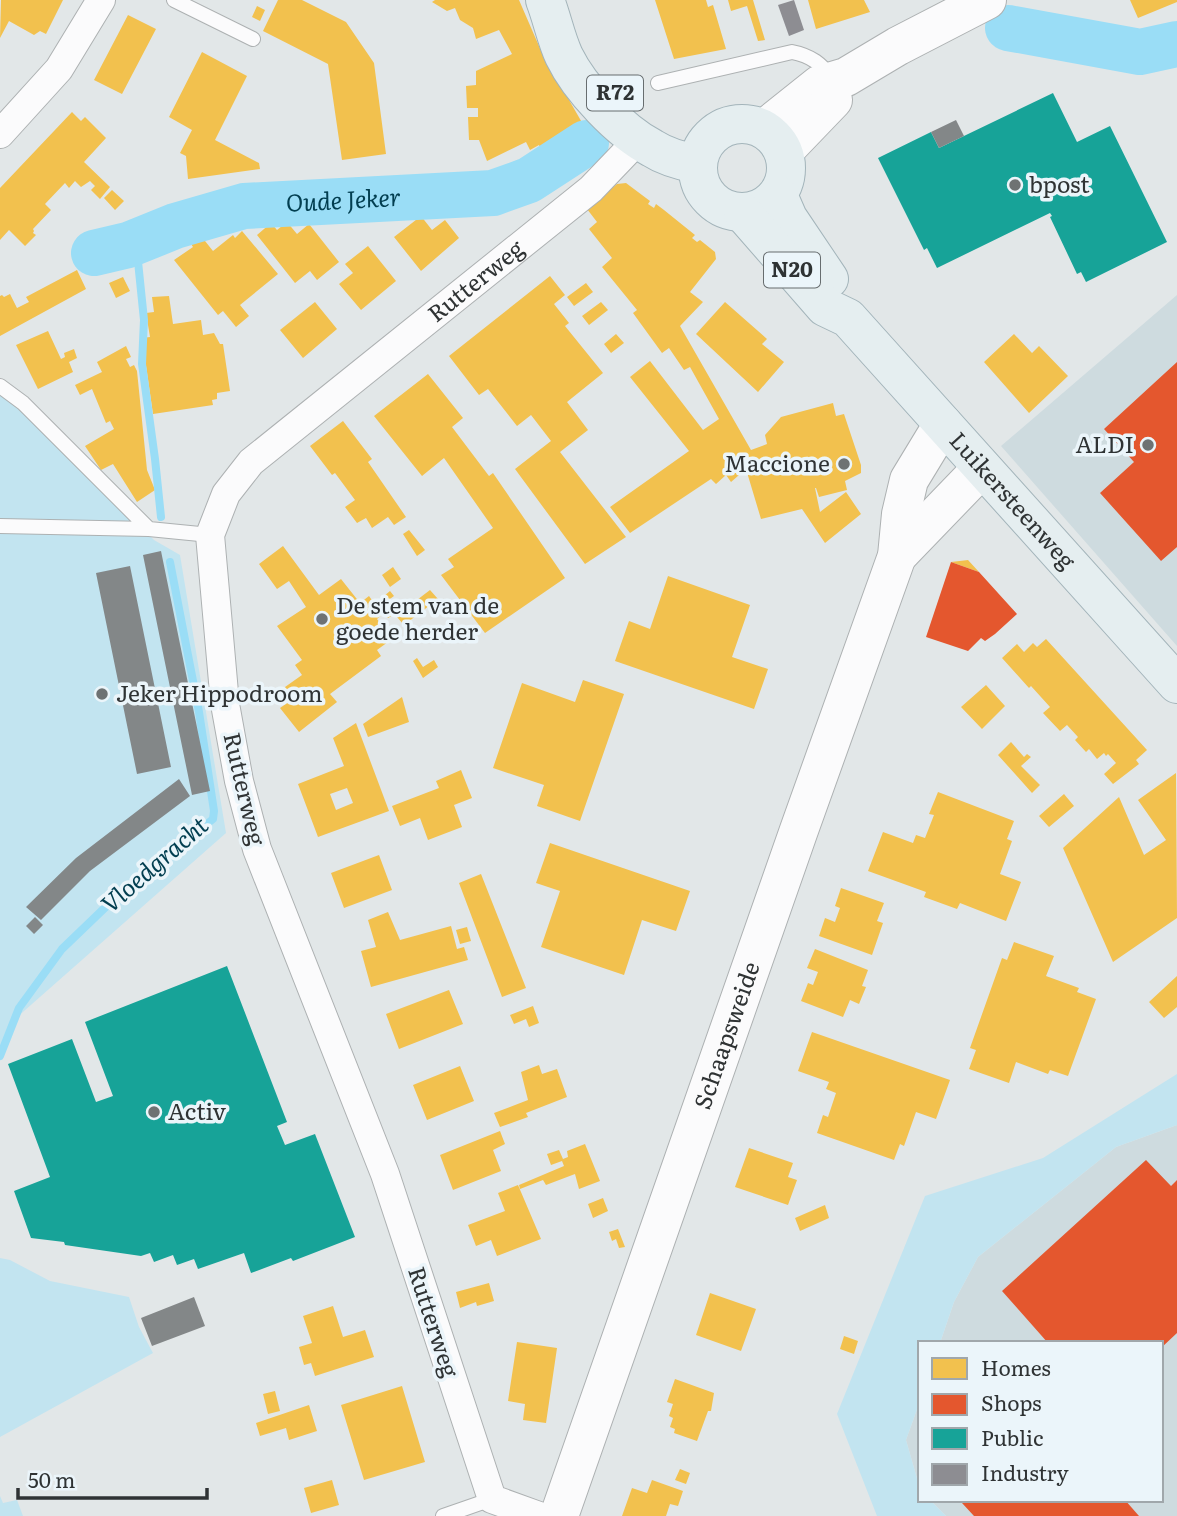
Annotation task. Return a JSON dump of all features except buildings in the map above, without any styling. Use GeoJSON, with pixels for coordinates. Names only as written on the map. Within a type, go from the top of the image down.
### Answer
{"type":"FeatureCollection","features":[{"type":"Feature","properties":{"kind":"main road","name":"R72"},"geometry":{"type":"LineString","coordinates":[[547,6],[563,55],[578,79],[604,109],[638,140],[676,159],[703,152]]}},
{"type":"Feature","properties":{"kind":"main road","name":"R72"},"geometry":{"type":"LineString","coordinates":[[547,6],[574,51],[610,89],[661,125],[684,135],[703,152]]}},
{"type":"Feature","properties":{"kind":"main road"},"geometry":{"type":"LineString","coordinates":[[734,124],[749,124],[774,140],[786,174],[778,195],[768,204],[743,213],[715,204],[702,186],[703,152],[720,129],[734,124]]}},
{"type":"Feature","properties":{"kind":"main road","name":"Luikersteenweg"},"geometry":{"type":"LineString","coordinates":[[778,195],[788,218],[813,258],[841,295],[848,318]]}},
{"type":"Feature","properties":{"kind":"main road","name":"Luikersteenweg"},"geometry":{"type":"LineString","coordinates":[[743,213],[825,307],[848,318],[1177,684]]}},
{"type":"Feature","properties":{"kind":"street"},"geometry":{"type":"LineString","coordinates":[[0,134],[59,69],[101,0]]}},
{"type":"Feature","properties":{"kind":"street"},"geometry":{"type":"LineString","coordinates":[[774,140],[819,85],[840,79],[987,0]]}},
{"type":"Feature","properties":{"kind":"street","name":"Rutterweg"},"geometry":{"type":"LineString","coordinates":[[492,1499],[385,1174],[257,849],[239,781],[225,704],[210,535],[226,494],[251,461],[590,189],[638,140]]}},
{"type":"Feature","properties":{"kind":"street","name":"Schaapsweide"},"geometry":{"type":"LineString","coordinates":[[559,1516],[897,555],[901,514],[909,480],[943,424]]}},
{"type":"Feature","properties":{"kind":"street","name":"Schaapsweide"},"geometry":{"type":"LineString","coordinates":[[897,555],[982,468]]}},
{"type":"Feature","properties":{"kind":"street"},"geometry":{"type":"LineString","coordinates":[[492,1499],[539,1516]]}},
{"type":"Feature","properties":{"kind":"lane"},"geometry":{"type":"LineString","coordinates":[[174,0],[253,39]]}},
{"type":"Feature","properties":{"kind":"lane"},"geometry":{"type":"LineString","coordinates":[[658,83],[792,52],[804,54],[820,63],[840,79]]}},
{"type":"Feature","properties":{"kind":"lane"},"geometry":{"type":"LineString","coordinates":[[0,386],[23,403],[149,529]]}},
{"type":"Feature","properties":{"kind":"lane"},"geometry":{"type":"LineString","coordinates":[[0,526],[149,529],[210,535]]}},
{"type":"Feature","properties":{"kind":"lane"},"geometry":{"type":"LineString","coordinates":[[443,1516],[492,1499]]}},
{"type":"Feature","properties":{"kind":"shaded area"},"geometry":{"type":"Polygon","coordinates":[[[1177,295],[1177,646],[1001,446],[1177,295]]]}},
{"type":"Feature","properties":{"kind":"shaded area","name":"Jeker Hippodroom"},"geometry":{"type":"Polygon","coordinates":[[[0,394],[29,415],[154,540],[180,555],[226,833],[15,1019],[0,1052],[0,394]]]}},
{"type":"Feature","properties":{"kind":"shaded area"},"geometry":{"type":"Polygon","coordinates":[[[1177,1074],[1177,1125],[1116,1147],[978,1257],[954,1302],[941,1341],[918,1341],[918,1407],[906,1440],[918,1482],[918,1502],[932,1502],[946,1516],[877,1516],[837,1414],[925,1196],[1043,1158],[1177,1074]]]}},
{"type":"Feature","properties":{"kind":"shaded area"},"geometry":{"type":"Polygon","coordinates":[[[1177,1125],[1177,1516],[946,1516],[932,1502],[1163,1502],[1163,1341],[941,1341],[954,1302],[978,1257],[1116,1147],[1177,1125]]]}},
{"type":"Feature","properties":{"kind":"shaded area"},"geometry":{"type":"Polygon","coordinates":[[[0,1258],[10,1260],[50,1281],[129,1297],[139,1327],[153,1353],[0,1437],[0,1258]]]}},
{"type":"Feature","properties":{"kind":"shaded area"},"geometry":{"type":"Polygon","coordinates":[[[918,1407],[918,1482],[906,1440],[918,1407]]]}},
{"type":"Feature","properties":{"kind":"shaded area"},"geometry":{"type":"Polygon","coordinates":[[[0,1496],[3,1503],[17,1500],[23,1516],[0,1516],[0,1496]]]}},
{"type":"Feature","properties":{"kind":"waterway","name":"Oude Jeker"},"geometry":{"type":"LineString","coordinates":[[1008,28],[1140,52],[1177,44]]}},
{"type":"Feature","properties":{"kind":"waterway","name":"Oude Jeker"},"geometry":{"type":"LineString","coordinates":[[94,253],[128,245],[175,226],[244,206],[493,193],[529,180],[586,143]]}},
{"type":"Feature","properties":{"kind":"waterway","name":"Vloedgracht"},"geometry":{"type":"LineString","coordinates":[[136,242],[144,320],[142,364],[161,517]]}},
{"type":"Feature","properties":{"kind":"waterway","name":"Vloedgracht"},"geometry":{"type":"LineString","coordinates":[[0,1056],[19,1008],[62,949],[114,899],[213,819],[199,712],[170,562]]}},
{"type":"Feature","properties":{"kind":"place","name":"bpost"},"geometry":{"type":"Point","coordinates":[1015,185]}},
{"type":"Feature","properties":{"kind":"place","name":"ALDI"},"geometry":{"type":"Point","coordinates":[1148,445]}},
{"type":"Feature","properties":{"kind":"place","name":"Maccione"},"geometry":{"type":"Point","coordinates":[844,464]}},
{"type":"Feature","properties":{"kind":"place","name":"De stem van de goede herder"},"geometry":{"type":"Point","coordinates":[322,619]}},
{"type":"Feature","properties":{"kind":"place","name":"Jeker Hippodroom"},"geometry":{"type":"Point","coordinates":[102,694]}},
{"type":"Feature","properties":{"kind":"place","name":"Activ"},"geometry":{"type":"Point","coordinates":[154,1112]}}]}
